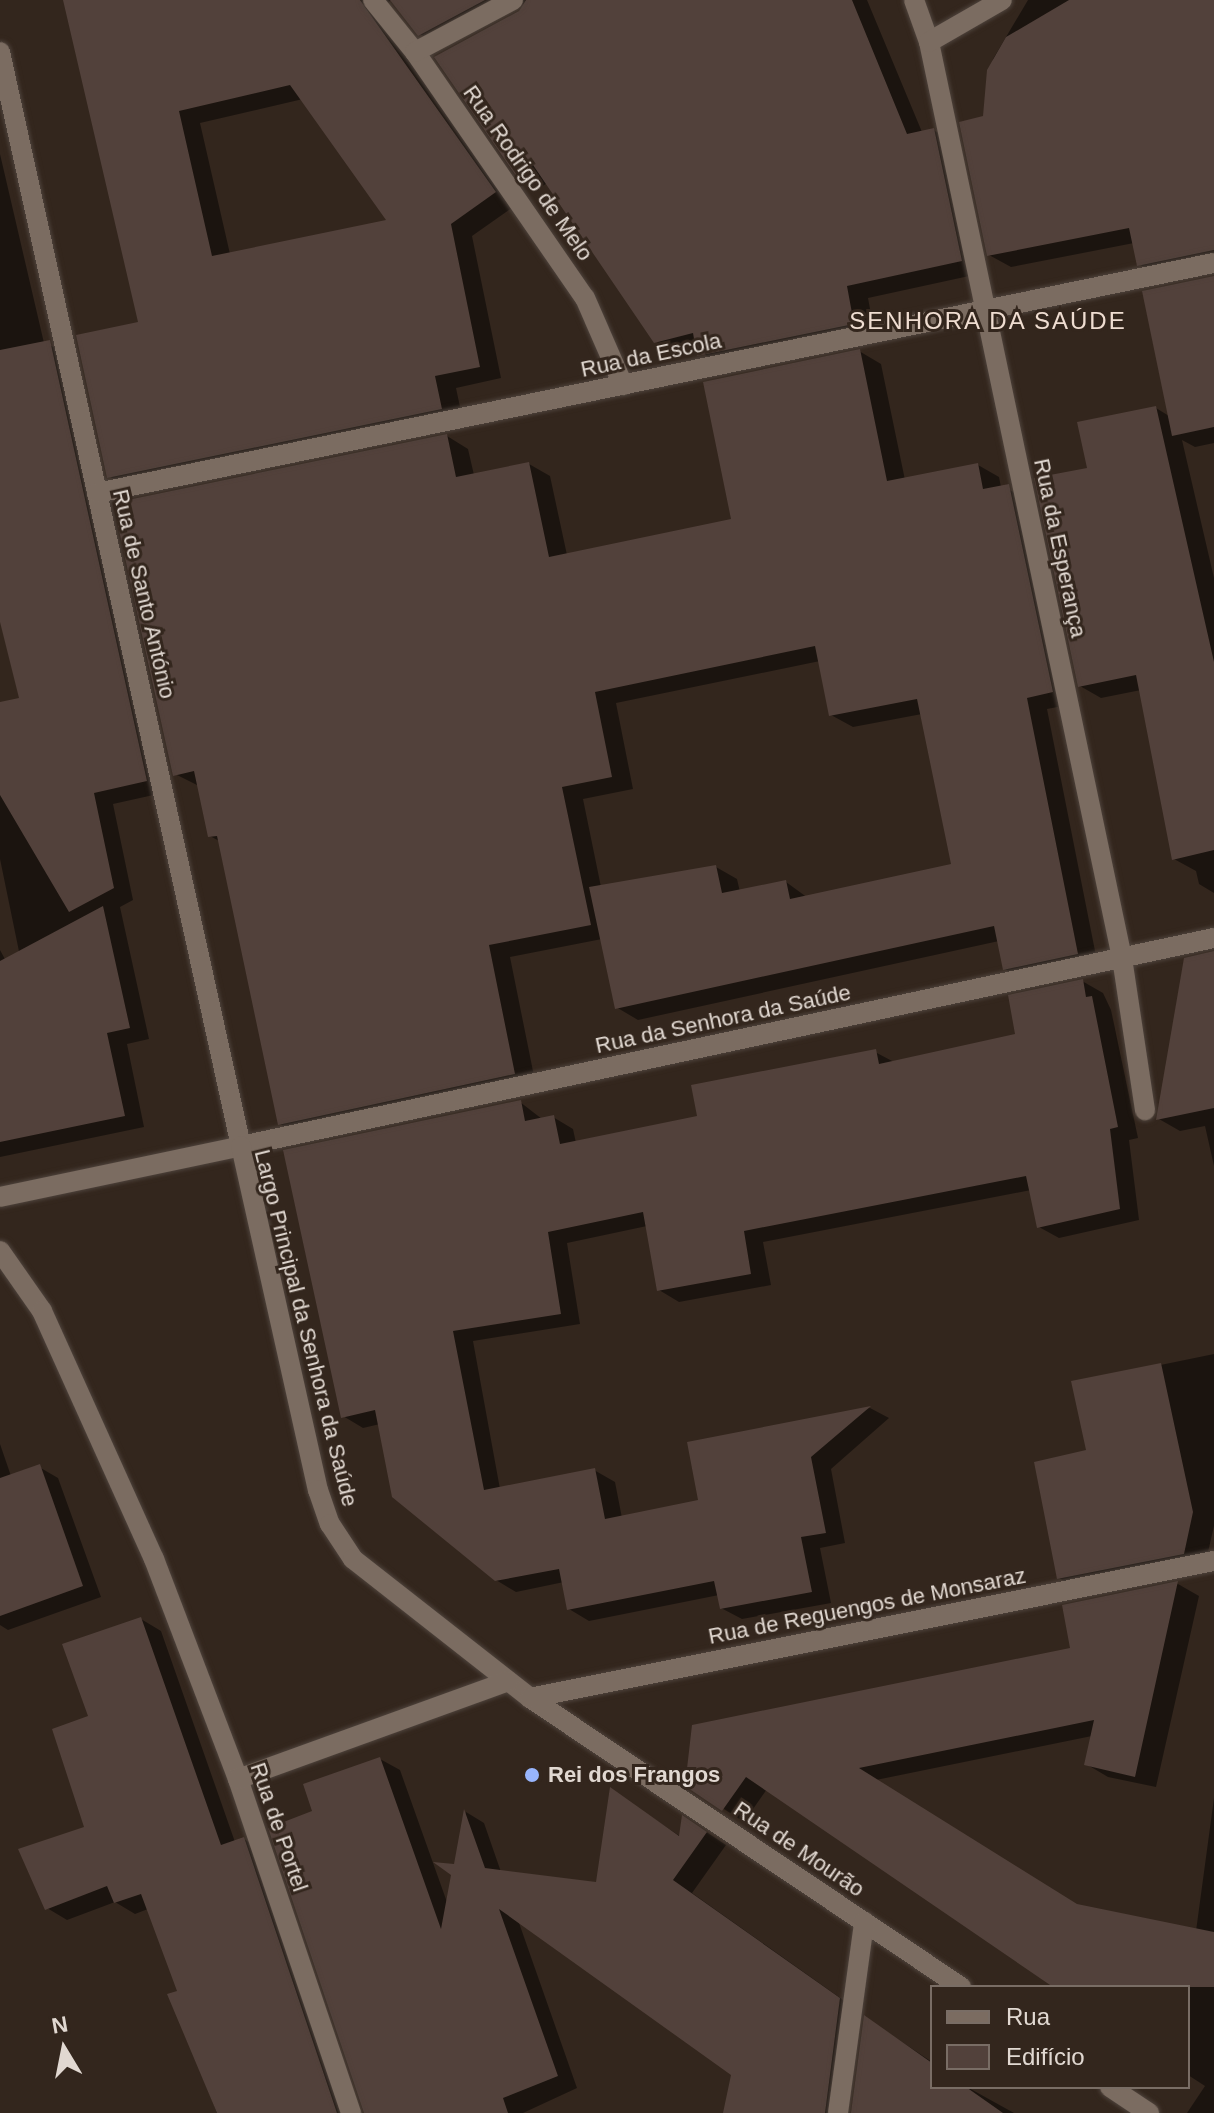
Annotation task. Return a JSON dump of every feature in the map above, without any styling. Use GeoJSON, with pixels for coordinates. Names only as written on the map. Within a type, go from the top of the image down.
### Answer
{"type":"FeatureCollection","features":[{"type":"Feature","properties":{"kind":"street","name":"Rua Rodrigo de Melo"},"geometry":{"type":"LineString","coordinates":[[373,0],[415,52],[585,298],[623,385]]}},
{"type":"Feature","properties":{"kind":"street"},"geometry":{"type":"LineString","coordinates":[[415,52],[513,0]]}},
{"type":"Feature","properties":{"kind":"street","name":"Rua da Esperança"},"geometry":{"type":"LineString","coordinates":[[914,0],[929,42],[1122,958],[1145,1110]]}},
{"type":"Feature","properties":{"kind":"street"},"geometry":{"type":"LineString","coordinates":[[929,42],[1002,0]]}},
{"type":"Feature","properties":{"kind":"street","name":"Rua de Santo António"},"geometry":{"type":"LineString","coordinates":[[0,52],[241,1146]]}},
{"type":"Feature","properties":{"kind":"street","name":"Rua da Escola"},"geometry":{"type":"LineString","coordinates":[[97,493],[1214,263]]}},
{"type":"Feature","properties":{"kind":"street","name":"Rua da Senhora da Saúde"},"geometry":{"type":"LineString","coordinates":[[241,1146],[1214,938]]}},
{"type":"Feature","properties":{"kind":"street","name":"Largo Principal da Senhora da Saúde"},"geometry":{"type":"LineString","coordinates":[[0,1197],[241,1146],[330,1524],[353,1559],[530,1698]]}},
{"type":"Feature","properties":{"kind":"street","name":"Rua de Portel"},"geometry":{"type":"LineString","coordinates":[[0,1251],[42,1311],[154,1559],[238,1779],[351,2113]]}},
{"type":"Feature","properties":{"kind":"street","name":"Rua de Reguengos de Monsaraz"},"geometry":{"type":"LineString","coordinates":[[530,1698],[1214,1561]]}},
{"type":"Feature","properties":{"kind":"street"},"geometry":{"type":"LineString","coordinates":[[238,1779],[508,1681]]}},
{"type":"Feature","properties":{"kind":"street","name":"Rua de Mourão"},"geometry":{"type":"LineString","coordinates":[[530,1698],[958,1985]]}},
{"type":"Feature","properties":{"kind":"street"},"geometry":{"type":"LineString","coordinates":[[838,2113],[864,1922]]}},
{"type":"Feature","properties":{"kind":"street"},"geometry":{"type":"LineString","coordinates":[[1113,2089],[1149,2113]]}},
{"type":"Feature","properties":{"kind":"building"},"geometry":{"type":"Polygon","coordinates":[[[63,0],[360,0],[496,192],[451,224],[480,367],[435,376],[442,409],[107,478],[76,335],[138,322],[63,0]],[[290,85],[179,111],[212,256],[386,220],[290,85]]]}},
{"type":"Feature","properties":{"kind":"building"},"geometry":{"type":"Polygon","coordinates":[[[390,0],[485,0],[418,36],[390,0]]]}},
{"type":"Feature","properties":{"kind":"building"},"geometry":{"type":"Polygon","coordinates":[[[526,0],[852,0],[907,134],[934,128],[962,261],[847,286],[854,324],[697,356],[693,333],[654,343],[533,165],[517,177],[434,57],[519,11],[526,0]]]}},
{"type":"Feature","properties":{"kind":"building"},"geometry":{"type":"Polygon","coordinates":[[[1069,0],[1214,0],[1214,250],[1137,266],[1129,228],[987,256],[959,122],[983,116],[987,70],[1006,37],[1069,0]]]}},
{"type":"Feature","properties":{"kind":"building"},"geometry":{"type":"Polygon","coordinates":[[[1214,276],[1214,427],[1172,436],[1142,291],[1214,276]]]}},
{"type":"Feature","properties":{"kind":"building"},"geometry":{"type":"Polygon","coordinates":[[[50,340],[147,781],[94,793],[114,888],[69,912],[0,795],[0,702],[19,698],[0,622],[0,350],[50,340]]]}},
{"type":"Feature","properties":{"kind":"building"},"geometry":{"type":"Polygon","coordinates":[[[860,349],[887,481],[978,463],[983,489],[1009,484],[1053,692],[1027,698],[1078,954],[1003,970],[994,926],[615,1009],[589,887],[716,865],[722,893],[786,880],[790,899],[951,864],[917,699],[829,716],[815,646],[595,692],[612,777],[562,787],[591,925],[489,945],[515,1074],[278,1125],[217,836],[208,837],[194,771],[173,776],[113,503],[447,434],[456,477],[529,462],[549,557],[731,519],[703,382],[860,349]]]}},
{"type":"Feature","properties":{"kind":"building"},"geometry":{"type":"Polygon","coordinates":[[[1156,406],[1214,662],[1214,850],[1172,860],[1136,675],[1078,687],[1034,478],[1087,468],[1077,422],[1156,406]]]}},
{"type":"Feature","properties":{"kind":"building"},"geometry":{"type":"Polygon","coordinates":[[[103,906],[130,1028],[107,1033],[125,1116],[0,1142],[0,961],[103,906]]]}},
{"type":"Feature","properties":{"kind":"building"},"geometry":{"type":"Polygon","coordinates":[[[1214,951],[1214,1108],[1156,1120],[1184,958],[1214,951]]]}},
{"type":"Feature","properties":{"kind":"building"},"geometry":{"type":"Polygon","coordinates":[[[1083,979],[1086,997],[1092,996],[1118,1127],[1110,1129],[1120,1209],[1037,1228],[1026,1176],[744,1231],[751,1274],[657,1291],[643,1212],[548,1232],[561,1314],[453,1331],[484,1490],[595,1468],[605,1519],[698,1500],[687,1442],[871,1406],[811,1457],[826,1533],[801,1537],[812,1592],[720,1609],[714,1581],[567,1610],[559,1569],[495,1581],[392,1497],[375,1410],[341,1418],[283,1150],[521,1100],[525,1121],[554,1115],[560,1144],[697,1116],[691,1085],[876,1049],[879,1064],[1015,1034],[1008,995],[1083,979]]]}},
{"type":"Feature","properties":{"kind":"building"},"geometry":{"type":"Polygon","coordinates":[[[1161,1363],[1193,1512],[1184,1554],[1057,1579],[1034,1462],[1086,1450],[1071,1381],[1161,1363]]]}},
{"type":"Feature","properties":{"kind":"building"},"geometry":{"type":"Polygon","coordinates":[[[40,1464],[83,1586],[0,1616],[0,1478],[40,1464]]]}},
{"type":"Feature","properties":{"kind":"building"},"geometry":{"type":"Polygon","coordinates":[[[1178,1581],[1135,1777],[1084,1765],[1094,1720],[859,1768],[1077,1904],[1214,1932],[1214,1987],[1050,1985],[746,1777],[722,1811],[685,1786],[692,1725],[1070,1648],[1062,1605],[1178,1581]]]}},
{"type":"Feature","properties":{"kind":"building"},"geometry":{"type":"Polygon","coordinates":[[[141,1617],[221,1845],[244,1837],[337,2113],[217,2113],[167,1994],[177,1991],[141,1894],[114,1903],[107,1886],[45,1910],[18,1849],[84,1827],[52,1729],[88,1716],[62,1644],[141,1617]]]}},
{"type":"Feature","properties":{"kind":"building"},"geometry":{"type":"Polygon","coordinates":[[[380,1757],[441,1929],[451,1875],[433,1862],[454,1864],[464,1809],[485,1868],[596,1882],[610,1787],[679,1836],[682,1815],[707,1832],[673,1880],[840,1998],[825,2113],[723,2113],[731,2075],[499,1909],[558,2076],[503,2098],[508,2113],[364,2113],[268,1828],[312,1811],[303,1784],[380,1757]]]}},
{"type":"Feature","properties":{"kind":"building"},"geometry":{"type":"Polygon","coordinates":[[[864,2015],[930,2062],[930,2089],[969,2089],[1003,2113],[851,2113],[864,2015]]]}},
{"type":"Feature","properties":{"kind":"place","name":"Rei dos Frangos"},"geometry":{"type":"Point","coordinates":[532,1775]}},
{"type":"Feature","properties":{"kind":"district","name":"SENHORA DA SAÚDE"},"geometry":{"type":"Point","coordinates":[988,321]}}]}
